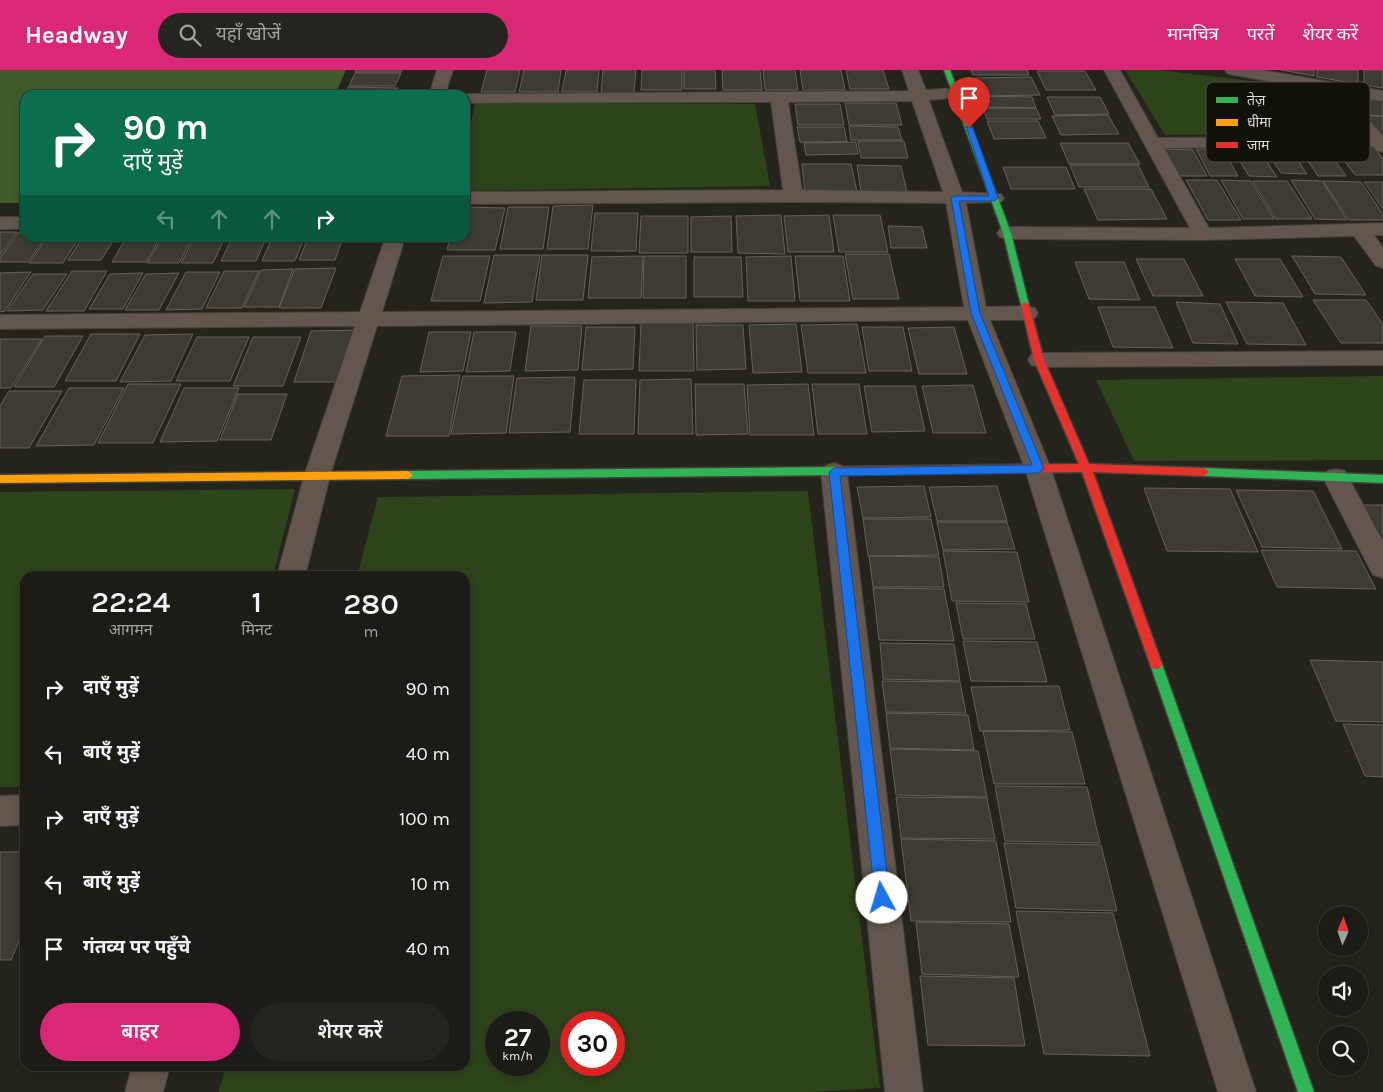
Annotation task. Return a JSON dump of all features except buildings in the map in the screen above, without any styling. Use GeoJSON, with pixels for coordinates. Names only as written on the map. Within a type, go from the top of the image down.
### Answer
{"type":"FeatureCollection","features":[{"type":"Feature","properties":{"kind":"street"},"geometry":{"type":"LineString","coordinates":[[439,90],[445,70]]}},
{"type":"Feature","properties":{"kind":"street"},"geometry":{"type":"LineString","coordinates":[[910,70],[955,198],[976,313],[1038,469],[1237,1092]]}},
{"type":"Feature","properties":{"kind":"street"},"geometry":{"type":"LineString","coordinates":[[947,70],[1007,233],[1039,360],[1087,468],[1306,1092]]}},
{"type":"Feature","properties":{"kind":"street"},"geometry":{"type":"LineString","coordinates":[[1112,70],[1203,234]]}},
{"type":"Feature","properties":{"kind":"street"},"geometry":{"type":"LineString","coordinates":[[1232,70],[1301,82]]}},
{"type":"Feature","properties":{"kind":"street"},"geometry":{"type":"LineString","coordinates":[[470,98],[920,96],[956,93]]}},
{"type":"Feature","properties":{"kind":"street"},"geometry":{"type":"LineString","coordinates":[[1370,94],[1383,96]]}},
{"type":"Feature","properties":{"kind":"street"},"geometry":{"type":"LineString","coordinates":[[779,96],[793,196]]}},
{"type":"Feature","properties":{"kind":"street"},"geometry":{"type":"LineString","coordinates":[[1370,133],[1380,144]]}},
{"type":"Feature","properties":{"kind":"street"},"geometry":{"type":"LineString","coordinates":[[1153,143],[1206,143]]}},
{"type":"Feature","properties":{"kind":"street"},"geometry":{"type":"LineString","coordinates":[[470,198],[793,196],[994,198]]}},
{"type":"Feature","properties":{"kind":"street"},"geometry":{"type":"LineString","coordinates":[[0,223],[20,223]]}},
{"type":"Feature","properties":{"kind":"street"},"geometry":{"type":"LineString","coordinates":[[1358,229],[1383,262]]}},
{"type":"Feature","properties":{"kind":"street"},"geometry":{"type":"LineString","coordinates":[[1007,233],[1203,234],[1383,229]]}},
{"type":"Feature","properties":{"kind":"street"},"geometry":{"type":"LineString","coordinates":[[291,571],[317,476],[394,242]]}},
{"type":"Feature","properties":{"kind":"street"},"geometry":{"type":"LineString","coordinates":[[0,322],[1027,313]]}},
{"type":"Feature","properties":{"kind":"street"},"geometry":{"type":"LineString","coordinates":[[1039,360],[1383,358]]}},
{"type":"Feature","properties":{"kind":"street"},"geometry":{"type":"LineString","coordinates":[[0,479],[1087,468],[1383,479]]}},
{"type":"Feature","properties":{"kind":"street"},"geometry":{"type":"LineString","coordinates":[[834,472],[904,1092]]}},
{"type":"Feature","properties":{"kind":"street"},"geometry":{"type":"LineString","coordinates":[[1336,478],[1383,567]]}},
{"type":"Feature","properties":{"kind":"street"},"geometry":{"type":"LineString","coordinates":[[0,811],[20,810]]}},
{"type":"Feature","properties":{"kind":"street"},"geometry":{"type":"LineString","coordinates":[[144,1092],[150,1071]]}},
{"type":"Feature","properties":{"kind":"green space"},"geometry":{"type":"Polygon","coordinates":[[[0,70],[346,70],[337,90],[20,90],[20,203],[0,203],[0,70]]]}},
{"type":"Feature","properties":{"kind":"green space"},"geometry":{"type":"Polygon","coordinates":[[[1125,70],[1160,70],[1257,82],[1206,82],[1206,135],[1165,135],[1125,70]]]}},
{"type":"Feature","properties":{"kind":"green space"},"geometry":{"type":"Polygon","coordinates":[[[475,103],[755,104],[770,186],[470,191],[470,129],[475,103]]]}},
{"type":"Feature","properties":{"kind":"green space"},"geometry":{"type":"Polygon","coordinates":[[[1383,376],[1383,460],[1134,461],[1096,380],[1383,376]]]}},
{"type":"Feature","properties":{"kind":"green space"},"geometry":{"type":"Polygon","coordinates":[[[295,489],[274,571],[20,571],[20,787],[0,787],[0,492],[295,489]]]}},
{"type":"Feature","properties":{"kind":"green space"},"geometry":{"type":"Polygon","coordinates":[[[808,491],[880,1088],[811,1092],[219,1092],[225,1071],[470,1071],[470,571],[358,571],[378,497],[808,491]]]}},
{"type":"Feature","properties":{"kind":"traffic: fast"},"geometry":{"type":"LineString","coordinates":[[947,70],[1007,233],[1025,305]]}},
{"type":"Feature","properties":{"kind":"traffic: fast"},"geometry":{"type":"LineString","coordinates":[[408,475],[836,471]]}},
{"type":"Feature","properties":{"kind":"traffic: fast"},"geometry":{"type":"LineString","coordinates":[[1204,472],[1383,479]]}},
{"type":"Feature","properties":{"kind":"traffic: fast"},"geometry":{"type":"LineString","coordinates":[[1156,664],[1306,1092]]}},
{"type":"Feature","properties":{"kind":"traffic: slow"},"geometry":{"type":"LineString","coordinates":[[0,479],[408,475]]}},
{"type":"Feature","properties":{"kind":"traffic: jam"},"geometry":{"type":"LineString","coordinates":[[1025,305],[1039,360],[1092,482],[1156,664]]}},
{"type":"Feature","properties":{"kind":"traffic: jam"},"geometry":{"type":"LineString","coordinates":[[836,471],[1087,468],[1204,472]]}},
{"type":"Feature","properties":{"kind":"route"},"geometry":{"type":"LineString","coordinates":[[882,898],[834,472],[1038,469],[976,313],[955,198],[994,198],[969,128]]}}]}
